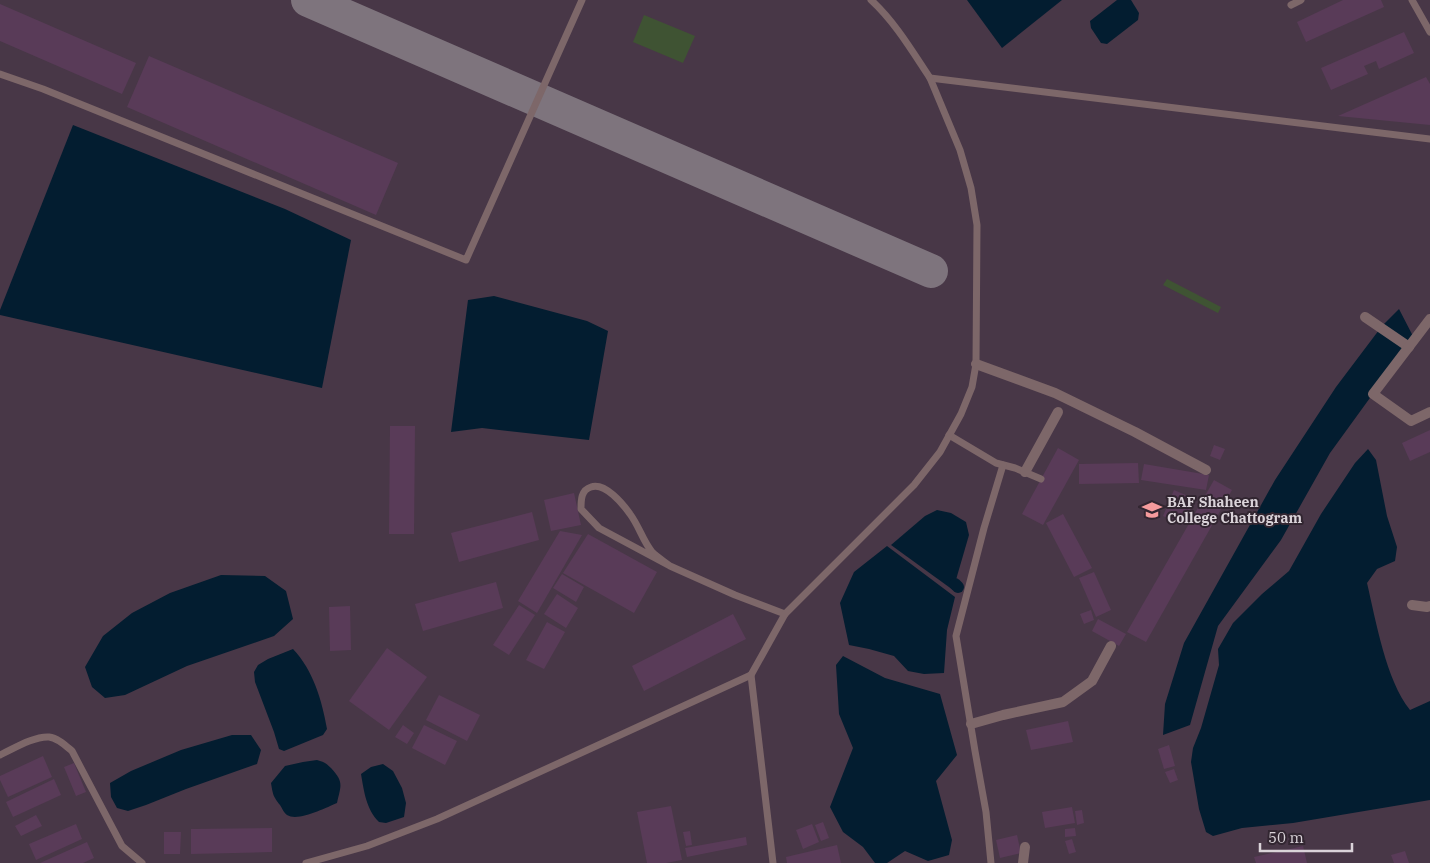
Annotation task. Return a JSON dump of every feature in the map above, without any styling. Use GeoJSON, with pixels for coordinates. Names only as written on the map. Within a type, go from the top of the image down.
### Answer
{"type":"FeatureCollection","features":[{"type":"Feature","properties":{"kind":"street"},"geometry":{"type":"LineString","coordinates":[[1366,317],[1409,347]]}},
{"type":"Feature","properties":{"kind":"street"},"geometry":{"type":"LineString","coordinates":[[1430,319],[1373,394],[1411,421],[1430,412]]}},
{"type":"Feature","properties":{"kind":"street"},"geometry":{"type":"LineString","coordinates":[[976,364],[1055,393],[1135,432],[1206,470]]}},
{"type":"Feature","properties":{"kind":"street"},"geometry":{"type":"LineString","coordinates":[[1025,472],[1058,412]]}},
{"type":"Feature","properties":{"kind":"street"},"geometry":{"type":"LineString","coordinates":[[1412,605],[1430,606]]}},
{"type":"Feature","properties":{"kind":"street"},"geometry":{"type":"LineString","coordinates":[[971,724],[1063,702],[1092,681],[1111,646]]}},
{"type":"Feature","properties":{"kind":"street"},"geometry":{"type":"LineString","coordinates":[[1023,863],[1025,847]]}},
{"type":"Feature","properties":{"kind":"lane"},"geometry":{"type":"LineString","coordinates":[[0,74],[52,92],[466,260],[582,0]]}},
{"type":"Feature","properties":{"kind":"lane"},"geometry":{"type":"LineString","coordinates":[[773,863],[751,675],[785,614],[914,485],[940,452],[961,414],[972,387],[976,364],[977,225],[971,188],[960,150],[930,78],[902,36],[872,0]]}},
{"type":"Feature","properties":{"kind":"lane"},"geometry":{"type":"LineString","coordinates":[[1291,4],[1301,0]]}},
{"type":"Feature","properties":{"kind":"lane"},"geometry":{"type":"LineString","coordinates":[[1412,0],[1430,32]]}},
{"type":"Feature","properties":{"kind":"lane"},"geometry":{"type":"LineString","coordinates":[[930,78],[1430,139]]}},
{"type":"Feature","properties":{"kind":"lane"},"geometry":{"type":"LineString","coordinates":[[949,436],[996,463],[1041,479]]}},
{"type":"Feature","properties":{"kind":"lane"},"geometry":{"type":"LineString","coordinates":[[991,863],[986,812],[956,636],[984,528],[1003,465]]}},
{"type":"Feature","properties":{"kind":"lane"},"geometry":{"type":"LineString","coordinates":[[670,566],[652,552],[631,515],[603,487],[596,485],[588,488],[581,496],[581,509],[599,528],[670,566],[785,614]]}},
{"type":"Feature","properties":{"kind":"lane"},"geometry":{"type":"LineString","coordinates":[[306,863],[367,846],[438,819],[751,675]]}},
{"type":"Feature","properties":{"kind":"lane"},"geometry":{"type":"LineString","coordinates":[[0,755],[36,739],[49,737],[61,742],[72,751],[122,846],[142,863]]}},
{"type":"Feature","properties":{"kind":"shaded area"},"geometry":{"type":"Polygon","coordinates":[[[0,0],[1430,0],[1430,863],[0,863],[0,0]]]}},
{"type":"Feature","properties":{"kind":"green space"},"geometry":{"type":"Polygon","coordinates":[[[644,15],[695,36],[683,63],[633,42],[644,15]]]}},
{"type":"Feature","properties":{"kind":"green space"},"geometry":{"type":"Polygon","coordinates":[[[1167,279],[1221,307],[1218,313],[1163,285],[1167,279]]]}},
{"type":"Feature","properties":{"kind":"water"},"geometry":{"type":"Polygon","coordinates":[[[967,0],[1062,0],[1002,48],[967,0]]]}},
{"type":"Feature","properties":{"kind":"water"},"geometry":{"type":"Polygon","coordinates":[[[1117,0],[1131,0],[1139,13],[1138,20],[1107,44],[1101,43],[1091,28],[1090,21],[1117,0]]]}},
{"type":"Feature","properties":{"kind":"water"},"geometry":{"type":"Polygon","coordinates":[[[73,125],[285,209],[351,240],[322,388],[0,315],[0,310],[73,125]]]}},
{"type":"Feature","properties":{"kind":"water"},"geometry":{"type":"Polygon","coordinates":[[[494,296],[587,321],[608,331],[589,440],[482,428],[451,432],[468,300],[494,296]]]}},
{"type":"Feature","properties":{"kind":"water"},"geometry":{"type":"Polygon","coordinates":[[[1399,309],[1416,342],[1396,362],[1330,453],[1281,540],[1218,626],[1190,725],[1163,735],[1165,704],[1184,643],[1275,480],[1336,387],[1382,326],[1399,309]]]}},
{"type":"Feature","properties":{"kind":"water"},"geometry":{"type":"Polygon","coordinates":[[[1368,449],[1376,460],[1387,516],[1397,547],[1395,561],[1377,569],[1367,583],[1378,632],[1394,683],[1410,710],[1430,701],[1430,800],[1293,823],[1242,828],[1213,836],[1206,832],[1199,809],[1191,762],[1193,748],[1201,728],[1219,665],[1218,649],[1233,623],[1262,594],[1289,571],[1321,514],[1355,463],[1368,449]]]}},
{"type":"Feature","properties":{"kind":"water"},"geometry":{"type":"Polygon","coordinates":[[[937,510],[951,513],[966,522],[969,535],[953,590],[891,545],[925,516],[937,510]]]}},
{"type":"Feature","properties":{"kind":"water"},"geometry":{"type":"Polygon","coordinates":[[[887,546],[955,597],[947,630],[944,673],[924,674],[908,671],[894,656],[849,645],[840,603],[854,572],[887,546]]]}},
{"type":"Feature","properties":{"kind":"water"},"geometry":{"type":"Polygon","coordinates":[[[221,575],[265,576],[286,591],[293,619],[274,636],[187,666],[125,695],[105,698],[92,687],[85,667],[103,636],[132,613],[170,593],[221,575]]]}},
{"type":"Feature","properties":{"kind":"water"},"geometry":{"type":"Polygon","coordinates":[[[293,649],[306,666],[316,686],[327,729],[323,735],[284,751],[279,749],[255,682],[254,672],[258,665],[268,659],[293,649]]]}},
{"type":"Feature","properties":{"kind":"water"},"geometry":{"type":"Polygon","coordinates":[[[843,656],[885,678],[940,694],[957,755],[936,781],[952,840],[949,855],[928,861],[905,851],[887,863],[875,863],[863,847],[843,832],[830,807],[853,748],[839,714],[836,665],[843,656]]]}},
{"type":"Feature","properties":{"kind":"water"},"geometry":{"type":"Polygon","coordinates":[[[232,735],[251,735],[261,750],[257,764],[128,811],[117,808],[111,797],[110,783],[131,771],[181,750],[232,735]]]}},
{"type":"Feature","properties":{"kind":"water"},"geometry":{"type":"Polygon","coordinates":[[[317,760],[328,765],[340,780],[337,803],[304,816],[292,817],[287,815],[273,793],[271,783],[285,766],[317,760]]]}},
{"type":"Feature","properties":{"kind":"water"},"geometry":{"type":"Polygon","coordinates":[[[383,764],[393,771],[402,788],[406,803],[404,817],[386,823],[379,822],[371,811],[366,800],[361,774],[371,767],[383,764]]]}},
{"type":"Feature","properties":{"kind":"building"},"geometry":{"type":"Polygon","coordinates":[[[1343,0],[1381,0],[1384,7],[1306,42],[1297,22],[1343,0]]]}},
{"type":"Feature","properties":{"kind":"building"},"geometry":{"type":"Polygon","coordinates":[[[0,4],[136,63],[122,94],[0,41],[0,4]]]}},
{"type":"Feature","properties":{"kind":"building"},"geometry":{"type":"Polygon","coordinates":[[[1404,32],[1414,53],[1379,69],[1376,61],[1364,66],[1368,74],[1331,90],[1321,68],[1404,32]]]}},
{"type":"Feature","properties":{"kind":"building"},"geometry":{"type":"Polygon","coordinates":[[[149,56],[398,163],[376,215],[127,107],[149,56]]]}},
{"type":"Feature","properties":{"kind":"building"},"geometry":{"type":"Polygon","coordinates":[[[1426,77],[1430,84],[1430,125],[1338,116],[1426,77]]]}},
{"type":"Feature","properties":{"kind":"building"},"geometry":{"type":"Polygon","coordinates":[[[390,426],[415,426],[414,534],[389,534],[390,426]]]}},
{"type":"Feature","properties":{"kind":"building"},"geometry":{"type":"Polygon","coordinates":[[[1430,430],[1430,452],[1410,461],[1402,443],[1430,430]]]}},
{"type":"Feature","properties":{"kind":"building"},"geometry":{"type":"Polygon","coordinates":[[[1214,445],[1225,449],[1220,460],[1210,456],[1214,445]]]}},
{"type":"Feature","properties":{"kind":"building"},"geometry":{"type":"Polygon","coordinates":[[[1058,448],[1079,460],[1043,525],[1022,514],[1058,448]]]}},
{"type":"Feature","properties":{"kind":"building"},"geometry":{"type":"Polygon","coordinates":[[[1138,463],[1139,483],[1079,484],[1079,464],[1138,463]]]}},
{"type":"Feature","properties":{"kind":"building"},"geometry":{"type":"Polygon","coordinates":[[[1144,464],[1209,475],[1206,490],[1141,480],[1144,464]]]}},
{"type":"Feature","properties":{"kind":"building"},"geometry":{"type":"Polygon","coordinates":[[[1214,480],[1232,490],[1146,642],[1127,632],[1214,480]]]}},
{"type":"Feature","properties":{"kind":"building"},"geometry":{"type":"Polygon","coordinates":[[[1174,490],[1195,499],[1183,525],[1163,516],[1174,490]]]}},
{"type":"Feature","properties":{"kind":"building"},"geometry":{"type":"Polygon","coordinates":[[[574,493],[581,525],[551,531],[544,500],[574,493]]]}},
{"type":"Feature","properties":{"kind":"building"},"geometry":{"type":"Polygon","coordinates":[[[532,512],[539,540],[459,562],[451,533],[532,512]]]}},
{"type":"Feature","properties":{"kind":"building"},"geometry":{"type":"Polygon","coordinates":[[[1063,514],[1092,568],[1074,577],[1046,523],[1063,514]]]}},
{"type":"Feature","properties":{"kind":"building"},"geometry":{"type":"Polygon","coordinates":[[[560,531],[582,535],[537,613],[518,601],[560,531]]]}},
{"type":"Feature","properties":{"kind":"building"},"geometry":{"type":"Polygon","coordinates":[[[588,534],[657,572],[634,613],[563,573],[588,534]]]}},
{"type":"Feature","properties":{"kind":"building"},"geometry":{"type":"Polygon","coordinates":[[[1094,572],[1111,610],[1096,617],[1079,578],[1094,572]]]}},
{"type":"Feature","properties":{"kind":"building"},"geometry":{"type":"Polygon","coordinates":[[[562,574],[584,587],[576,602],[553,588],[562,574]]]}},
{"type":"Feature","properties":{"kind":"building"},"geometry":{"type":"Polygon","coordinates":[[[496,582],[503,608],[423,631],[415,604],[496,582]]]}},
{"type":"Feature","properties":{"kind":"building"},"geometry":{"type":"Polygon","coordinates":[[[557,594],[578,608],[566,628],[544,614],[557,594]]]}},
{"type":"Feature","properties":{"kind":"building"},"geometry":{"type":"Polygon","coordinates":[[[519,605],[535,615],[509,655],[493,645],[519,605]]]}},
{"type":"Feature","properties":{"kind":"building"},"geometry":{"type":"Polygon","coordinates":[[[350,606],[351,650],[330,651],[329,607],[350,606]]]}},
{"type":"Feature","properties":{"kind":"building"},"geometry":{"type":"Polygon","coordinates":[[[1091,610],[1094,620],[1084,624],[1080,614],[1091,610]]]}},
{"type":"Feature","properties":{"kind":"building"},"geometry":{"type":"Polygon","coordinates":[[[733,614],[746,639],[644,691],[632,666],[733,614]]]}},
{"type":"Feature","properties":{"kind":"building"},"geometry":{"type":"Polygon","coordinates":[[[1098,619],[1126,634],[1119,646],[1092,631],[1098,619]]]}},
{"type":"Feature","properties":{"kind":"building"},"geometry":{"type":"Polygon","coordinates":[[[547,622],[565,632],[544,669],[526,660],[547,622]]]}},
{"type":"Feature","properties":{"kind":"building"},"geometry":{"type":"Polygon","coordinates":[[[387,648],[427,677],[389,730],[349,701],[387,648]]]}},
{"type":"Feature","properties":{"kind":"building"},"geometry":{"type":"Polygon","coordinates":[[[439,695],[480,715],[467,741],[426,720],[439,695]]]}},
{"type":"Feature","properties":{"kind":"building"},"geometry":{"type":"Polygon","coordinates":[[[1068,721],[1073,742],[1031,750],[1026,730],[1068,721]]]}},
{"type":"Feature","properties":{"kind":"building"},"geometry":{"type":"Polygon","coordinates":[[[403,725],[414,733],[407,744],[395,737],[403,725]]]}},
{"type":"Feature","properties":{"kind":"building"},"geometry":{"type":"Polygon","coordinates":[[[424,725],[457,741],[445,765],[412,748],[424,725]]]}},
{"type":"Feature","properties":{"kind":"building"},"geometry":{"type":"Polygon","coordinates":[[[1169,745],[1175,766],[1164,769],[1158,749],[1169,745]]]}},
{"type":"Feature","properties":{"kind":"building"},"geometry":{"type":"Polygon","coordinates":[[[43,756],[52,777],[8,797],[0,776],[43,756]]]}},
{"type":"Feature","properties":{"kind":"building"},"geometry":{"type":"Polygon","coordinates":[[[74,763],[86,792],[76,796],[64,767],[74,763]]]}},
{"type":"Feature","properties":{"kind":"building"},"geometry":{"type":"Polygon","coordinates":[[[1174,769],[1178,780],[1170,783],[1165,772],[1174,769]]]}},
{"type":"Feature","properties":{"kind":"building"},"geometry":{"type":"Polygon","coordinates":[[[54,779],[61,795],[13,817],[6,802],[54,779]]]}},
{"type":"Feature","properties":{"kind":"building"},"geometry":{"type":"Polygon","coordinates":[[[671,806],[682,860],[666,863],[647,863],[637,812],[671,806]]]}},
{"type":"Feature","properties":{"kind":"building"},"geometry":{"type":"Polygon","coordinates":[[[1072,807],[1075,823],[1045,828],[1042,812],[1072,807]]]}},
{"type":"Feature","properties":{"kind":"building"},"geometry":{"type":"Polygon","coordinates":[[[1082,810],[1084,823],[1077,825],[1075,811],[1082,810]]]}},
{"type":"Feature","properties":{"kind":"building"},"geometry":{"type":"Polygon","coordinates":[[[36,815],[42,826],[21,836],[15,826],[36,815]]]}},
{"type":"Feature","properties":{"kind":"building"},"geometry":{"type":"Polygon","coordinates":[[[823,822],[829,838],[821,841],[815,825],[823,822]]]}},
{"type":"Feature","properties":{"kind":"building"},"geometry":{"type":"Polygon","coordinates":[[[76,824],[82,839],[36,860],[29,844],[76,824]]]}},
{"type":"Feature","properties":{"kind":"building"},"geometry":{"type":"Polygon","coordinates":[[[812,824],[819,842],[803,849],[796,830],[812,824]]]}},
{"type":"Feature","properties":{"kind":"building"},"geometry":{"type":"Polygon","coordinates":[[[272,828],[272,852],[191,854],[191,829],[272,828]]]}},
{"type":"Feature","properties":{"kind":"building"},"geometry":{"type":"Polygon","coordinates":[[[1075,828],[1076,836],[1065,837],[1065,829],[1075,828]]]}},
{"type":"Feature","properties":{"kind":"building"},"geometry":{"type":"Polygon","coordinates":[[[690,831],[692,845],[686,846],[683,832],[690,831]]]}},
{"type":"Feature","properties":{"kind":"building"},"geometry":{"type":"Polygon","coordinates":[[[164,832],[181,832],[180,854],[164,854],[164,832]]]}},
{"type":"Feature","properties":{"kind":"building"},"geometry":{"type":"Polygon","coordinates":[[[1017,835],[1021,853],[1000,858],[996,840],[1017,835]]]}},
{"type":"Feature","properties":{"kind":"building"},"geometry":{"type":"Polygon","coordinates":[[[746,837],[747,845],[687,857],[685,848],[746,837]]]}},
{"type":"Feature","properties":{"kind":"building"},"geometry":{"type":"Polygon","coordinates":[[[1072,839],[1076,852],[1069,854],[1065,841],[1072,839]]]}},
{"type":"Feature","properties":{"kind":"building"},"geometry":{"type":"Polygon","coordinates":[[[87,842],[94,858],[83,863],[40,863],[87,842]]]}},
{"type":"Feature","properties":{"kind":"building"},"geometry":{"type":"Polygon","coordinates":[[[837,845],[841,863],[787,863],[786,857],[837,845]]]}},
{"type":"Feature","properties":{"kind":"building"},"geometry":{"type":"Polygon","coordinates":[[[1303,846],[1307,863],[1256,863],[1254,857],[1303,846]]]}},
{"type":"Feature","properties":{"kind":"building"},"geometry":{"type":"Polygon","coordinates":[[[1405,851],[1409,863],[1394,863],[1391,855],[1405,851]]]}},
{"type":"Feature","properties":{"kind":"waterway"},"geometry":{"type":"LineString","coordinates":[[955,584],[958,587]]}},
{"type":"Feature","properties":{"kind":"taxiway"},"geometry":{"type":"LineString","coordinates":[[308,0],[931,271]]}},
{"type":"Feature","properties":{"kind":"place","name":"BAF Shaheen College Chattogram"},"geometry":{"type":"Point","coordinates":[1152,510]}}]}
